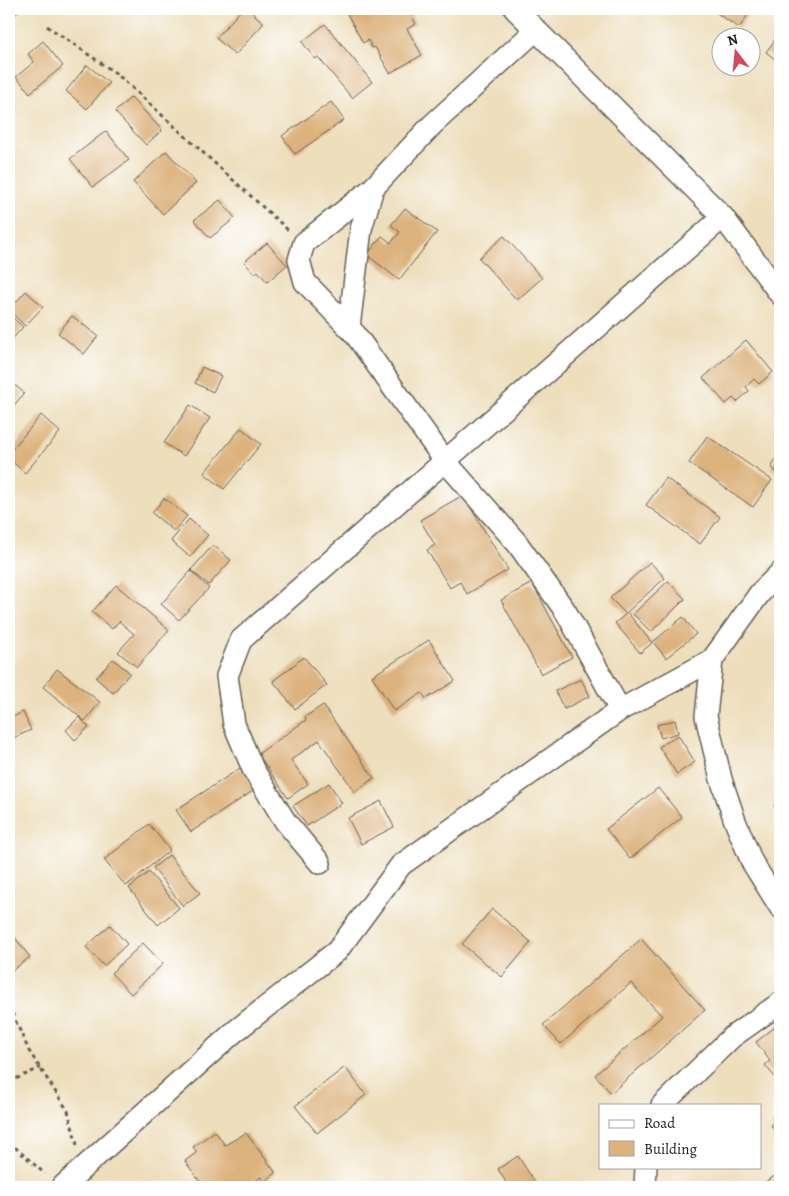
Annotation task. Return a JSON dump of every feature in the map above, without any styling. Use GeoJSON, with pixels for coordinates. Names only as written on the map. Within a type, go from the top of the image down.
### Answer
{"type":"FeatureCollection","features":[{"type":"Feature","properties":{"kind":"street"},"geometry":{"type":"LineString","coordinates":[[515,9],[723,217],[780,294]]}},
{"type":"Feature","properties":{"kind":"street"},"geometry":{"type":"LineString","coordinates":[[536,30],[432,125],[373,188],[304,243],[299,260],[305,282],[349,327],[445,461],[517,543],[566,612],[620,710]]}},
{"type":"Feature","properties":{"kind":"street"},"geometry":{"type":"LineString","coordinates":[[349,327],[361,229],[373,188]]}},
{"type":"Feature","properties":{"kind":"street"},"geometry":{"type":"LineString","coordinates":[[320,863],[285,821],[253,769],[234,724],[227,676],[241,640],[723,217]]}},
{"type":"Feature","properties":{"kind":"street"},"geometry":{"type":"LineString","coordinates":[[55,1182],[83,1167],[233,1032],[337,951],[401,865],[620,710],[712,660],[760,593],[780,572]]}},
{"type":"Feature","properties":{"kind":"street"},"geometry":{"type":"LineString","coordinates":[[712,660],[706,716],[722,779],[735,822],[752,862],[780,907]]}},
{"type":"Feature","properties":{"kind":"street"},"geometry":{"type":"LineString","coordinates":[[663,1104],[732,1037],[780,1003]]}},
{"type":"Feature","properties":{"kind":"street"},"geometry":{"type":"LineString","coordinates":[[645,1187],[646,1168]]}},
{"type":"Feature","properties":{"kind":"path"},"geometry":{"type":"LineString","coordinates":[[47,26],[117,74],[304,243]]}},
{"type":"Feature","properties":{"kind":"path"},"geometry":{"type":"LineString","coordinates":[[9,1006],[28,1051],[68,1111],[83,1167]]}},
{"type":"Feature","properties":{"kind":"path"},"geometry":{"type":"LineString","coordinates":[[9,1082],[40,1068]]}},
{"type":"Feature","properties":{"kind":"path"},"geometry":{"type":"LineString","coordinates":[[9,1142],[55,1182]]}},
{"type":"Feature","properties":{"kind":"building"},"geometry":{"type":"Polygon","coordinates":[[[9,9],[19,11],[9,21],[9,9]]]}},
{"type":"Feature","properties":{"kind":"building"},"geometry":{"type":"Polygon","coordinates":[[[242,9],[248,9],[264,23],[235,55],[216,38],[242,9]]]}},
{"type":"Feature","properties":{"kind":"building"},"geometry":{"type":"Polygon","coordinates":[[[408,9],[416,24],[407,29],[422,55],[390,73],[375,47],[372,48],[368,40],[363,43],[345,10],[408,9]]]}},
{"type":"Feature","properties":{"kind":"building"},"geometry":{"type":"Polygon","coordinates":[[[711,9],[752,9],[739,28],[711,9]]]}},
{"type":"Feature","properties":{"kind":"building"},"geometry":{"type":"Polygon","coordinates":[[[325,24],[372,82],[352,98],[318,57],[315,59],[302,42],[325,24]]]}},
{"type":"Feature","properties":{"kind":"building"},"geometry":{"type":"Polygon","coordinates":[[[780,33],[780,63],[766,52],[780,33]]]}},
{"type":"Feature","properties":{"kind":"building"},"geometry":{"type":"Polygon","coordinates":[[[43,41],[63,66],[30,93],[16,77],[34,62],[28,54],[43,41]]]}},
{"type":"Feature","properties":{"kind":"building"},"geometry":{"type":"Polygon","coordinates":[[[87,65],[109,83],[87,109],[66,91],[87,65]]]}},
{"type":"Feature","properties":{"kind":"building"},"geometry":{"type":"Polygon","coordinates":[[[131,97],[162,130],[146,145],[115,112],[131,97]]]}},
{"type":"Feature","properties":{"kind":"building"},"geometry":{"type":"Polygon","coordinates":[[[331,102],[344,120],[295,154],[282,136],[331,102]]]}},
{"type":"Feature","properties":{"kind":"building"},"geometry":{"type":"Polygon","coordinates":[[[106,131],[129,160],[93,187],[70,159],[106,131]]]}},
{"type":"Feature","properties":{"kind":"building"},"geometry":{"type":"Polygon","coordinates":[[[166,151],[196,183],[163,214],[133,182],[166,151]]]}},
{"type":"Feature","properties":{"kind":"building"},"geometry":{"type":"Polygon","coordinates":[[[220,200],[235,218],[210,238],[194,220],[220,200]]]}},
{"type":"Feature","properties":{"kind":"building"},"geometry":{"type":"Polygon","coordinates":[[[405,208],[437,232],[399,280],[367,255],[382,236],[391,243],[400,232],[391,225],[405,208]]]}},
{"type":"Feature","properties":{"kind":"building"},"geometry":{"type":"Polygon","coordinates":[[[504,236],[542,278],[517,300],[479,258],[504,236]]]}},
{"type":"Feature","properties":{"kind":"building"},"geometry":{"type":"Polygon","coordinates":[[[267,243],[287,265],[267,282],[258,271],[255,274],[244,262],[267,243]]]}},
{"type":"Feature","properties":{"kind":"building"},"geometry":{"type":"Polygon","coordinates":[[[26,291],[43,307],[25,326],[9,310],[26,291]]]}},
{"type":"Feature","properties":{"kind":"building"},"geometry":{"type":"Polygon","coordinates":[[[9,314],[23,327],[9,343],[9,314]]]}},
{"type":"Feature","properties":{"kind":"building"},"geometry":{"type":"Polygon","coordinates":[[[72,316],[98,336],[84,354],[58,333],[72,316]]]}},
{"type":"Feature","properties":{"kind":"building"},"geometry":{"type":"Polygon","coordinates":[[[746,340],[773,372],[759,384],[754,379],[746,387],[749,391],[737,402],[733,398],[726,404],[703,378],[746,340]]]}},
{"type":"Feature","properties":{"kind":"building"},"geometry":{"type":"Polygon","coordinates":[[[202,367],[221,376],[213,392],[195,383],[202,367]]]}},
{"type":"Feature","properties":{"kind":"building"},"geometry":{"type":"Polygon","coordinates":[[[9,380],[24,393],[11,409],[9,407],[9,380]]]}},
{"type":"Feature","properties":{"kind":"building"},"geometry":{"type":"Polygon","coordinates":[[[190,405],[210,418],[184,456],[164,443],[190,405]]]}},
{"type":"Feature","properties":{"kind":"building"},"geometry":{"type":"Polygon","coordinates":[[[41,415],[60,432],[25,473],[9,459],[9,453],[41,415]]]}},
{"type":"Feature","properties":{"kind":"building"},"geometry":{"type":"Polygon","coordinates":[[[241,428],[261,444],[224,489],[204,473],[241,428]]]}},
{"type":"Feature","properties":{"kind":"building"},"geometry":{"type":"Polygon","coordinates":[[[707,436],[772,480],[753,507],[689,463],[707,436]]]}},
{"type":"Feature","properties":{"kind":"building"},"geometry":{"type":"Polygon","coordinates":[[[780,451],[780,473],[771,468],[780,451]]]}},
{"type":"Feature","properties":{"kind":"building"},"geometry":{"type":"Polygon","coordinates":[[[666,478],[720,517],[700,544],[646,505],[666,478]]]}},
{"type":"Feature","properties":{"kind":"building"},"geometry":{"type":"Polygon","coordinates":[[[463,495],[508,570],[467,594],[460,582],[450,588],[427,550],[435,545],[420,520],[463,495]]]}},
{"type":"Feature","properties":{"kind":"building"},"geometry":{"type":"Polygon","coordinates":[[[164,498],[187,516],[174,531],[152,513],[164,498]]]}},
{"type":"Feature","properties":{"kind":"building"},"geometry":{"type":"Polygon","coordinates":[[[189,519],[208,535],[190,557],[171,541],[189,519]]]}},
{"type":"Feature","properties":{"kind":"building"},"geometry":{"type":"Polygon","coordinates":[[[213,545],[231,560],[209,585],[191,570],[213,545]]]}},
{"type":"Feature","properties":{"kind":"building"},"geometry":{"type":"Polygon","coordinates":[[[650,562],[665,578],[627,612],[652,643],[640,653],[615,623],[626,614],[610,598],[650,562]]]}},
{"type":"Feature","properties":{"kind":"building"},"geometry":{"type":"Polygon","coordinates":[[[191,571],[209,588],[179,620],[161,604],[191,571]]]}},
{"type":"Feature","properties":{"kind":"building"},"geometry":{"type":"Polygon","coordinates":[[[668,581],[685,599],[651,632],[633,614],[668,581]]]}},
{"type":"Feature","properties":{"kind":"building"},"geometry":{"type":"Polygon","coordinates":[[[532,583],[572,657],[541,674],[501,600],[532,583]]]}},
{"type":"Feature","properties":{"kind":"building"},"geometry":{"type":"Polygon","coordinates":[[[116,585],[169,630],[137,667],[118,652],[134,634],[119,621],[112,629],[92,612],[116,585]]]}},
{"type":"Feature","properties":{"kind":"building"},"geometry":{"type":"Polygon","coordinates":[[[683,617],[696,634],[666,658],[653,642],[683,617]]]}},
{"type":"Feature","properties":{"kind":"building"},"geometry":{"type":"Polygon","coordinates":[[[429,640],[455,681],[426,699],[422,693],[394,711],[372,676],[429,640]]]}},
{"type":"Feature","properties":{"kind":"building"},"geometry":{"type":"Polygon","coordinates":[[[304,657],[327,685],[295,709],[273,681],[304,657]]]}},
{"type":"Feature","properties":{"kind":"building"},"geometry":{"type":"Polygon","coordinates":[[[113,659],[130,673],[113,693],[96,678],[113,659]]]}},
{"type":"Feature","properties":{"kind":"building"},"geometry":{"type":"Polygon","coordinates":[[[57,669],[100,702],[85,721],[43,687],[57,669]]]}},
{"type":"Feature","properties":{"kind":"building"},"geometry":{"type":"Polygon","coordinates":[[[581,679],[590,696],[564,709],[555,691],[581,679]]]}},
{"type":"Feature","properties":{"kind":"building"},"geometry":{"type":"Polygon","coordinates":[[[323,705],[374,778],[355,792],[319,740],[291,760],[308,784],[288,798],[258,754],[306,720],[305,717],[323,705]]]}},
{"type":"Feature","properties":{"kind":"building"},"geometry":{"type":"Polygon","coordinates":[[[23,712],[31,730],[9,740],[9,719],[23,712]]]}},
{"type":"Feature","properties":{"kind":"building"},"geometry":{"type":"Polygon","coordinates":[[[79,717],[89,727],[75,740],[66,730],[79,717]]]}},
{"type":"Feature","properties":{"kind":"building"},"geometry":{"type":"Polygon","coordinates":[[[675,720],[678,733],[661,738],[657,725],[675,720]]]}},
{"type":"Feature","properties":{"kind":"building"},"geometry":{"type":"Polygon","coordinates":[[[678,735],[695,762],[677,774],[659,747],[678,735]]]}},
{"type":"Feature","properties":{"kind":"building"},"geometry":{"type":"Polygon","coordinates":[[[242,767],[256,789],[191,832],[176,810],[242,767]]]}},
{"type":"Feature","properties":{"kind":"building"},"geometry":{"type":"Polygon","coordinates":[[[329,783],[342,803],[307,826],[293,806],[329,783]]]}},
{"type":"Feature","properties":{"kind":"building"},"geometry":{"type":"Polygon","coordinates":[[[658,788],[682,817],[630,859],[606,829],[658,788]]]}},
{"type":"Feature","properties":{"kind":"building"},"geometry":{"type":"Polygon","coordinates":[[[381,801],[394,827],[361,844],[348,818],[381,801]]]}},
{"type":"Feature","properties":{"kind":"building"},"geometry":{"type":"Polygon","coordinates":[[[780,801],[780,815],[774,805],[780,801]]]}},
{"type":"Feature","properties":{"kind":"building"},"geometry":{"type":"Polygon","coordinates":[[[149,824],[170,850],[126,886],[104,860],[149,824]]]}},
{"type":"Feature","properties":{"kind":"building"},"geometry":{"type":"Polygon","coordinates":[[[169,855],[200,893],[183,906],[153,868],[169,855]]]}},
{"type":"Feature","properties":{"kind":"building"},"geometry":{"type":"Polygon","coordinates":[[[149,872],[179,908],[158,925],[129,888],[149,872]]]}},
{"type":"Feature","properties":{"kind":"building"},"geometry":{"type":"Polygon","coordinates":[[[492,909],[531,942],[502,977],[462,944],[492,909]]]}},
{"type":"Feature","properties":{"kind":"building"},"geometry":{"type":"Polygon","coordinates":[[[110,925],[127,944],[104,966],[86,947],[110,925]]]}},
{"type":"Feature","properties":{"kind":"building"},"geometry":{"type":"Polygon","coordinates":[[[9,930],[30,957],[9,973],[9,930]]]}},
{"type":"Feature","properties":{"kind":"building"},"geometry":{"type":"Polygon","coordinates":[[[641,939],[705,1010],[611,1093],[595,1075],[662,1016],[631,983],[561,1044],[543,1025],[641,939]]]}},
{"type":"Feature","properties":{"kind":"building"},"geometry":{"type":"Polygon","coordinates":[[[143,943],[163,964],[131,994],[111,973],[143,943]]]}},
{"type":"Feature","properties":{"kind":"building"},"geometry":{"type":"Polygon","coordinates":[[[780,1023],[780,1079],[778,1081],[765,1065],[770,1061],[756,1042],[780,1023]]]}},
{"type":"Feature","properties":{"kind":"building"},"geometry":{"type":"Polygon","coordinates":[[[345,1067],[366,1095],[317,1133],[295,1106],[345,1067]]]}},
{"type":"Feature","properties":{"kind":"building"},"geometry":{"type":"Polygon","coordinates":[[[780,1119],[780,1140],[771,1125],[780,1119]]]}},
{"type":"Feature","properties":{"kind":"building"},"geometry":{"type":"Polygon","coordinates":[[[215,1131],[225,1145],[246,1133],[276,1173],[264,1182],[261,1177],[247,1187],[201,1187],[203,1186],[185,1161],[197,1152],[193,1147],[215,1131]]]}},
{"type":"Feature","properties":{"kind":"building"},"geometry":{"type":"Polygon","coordinates":[[[518,1156],[538,1187],[509,1187],[498,1169],[518,1156]]]}},
{"type":"Feature","properties":{"kind":"building"},"geometry":{"type":"Polygon","coordinates":[[[778,1174],[780,1187],[757,1187],[778,1174]]]}}]}
